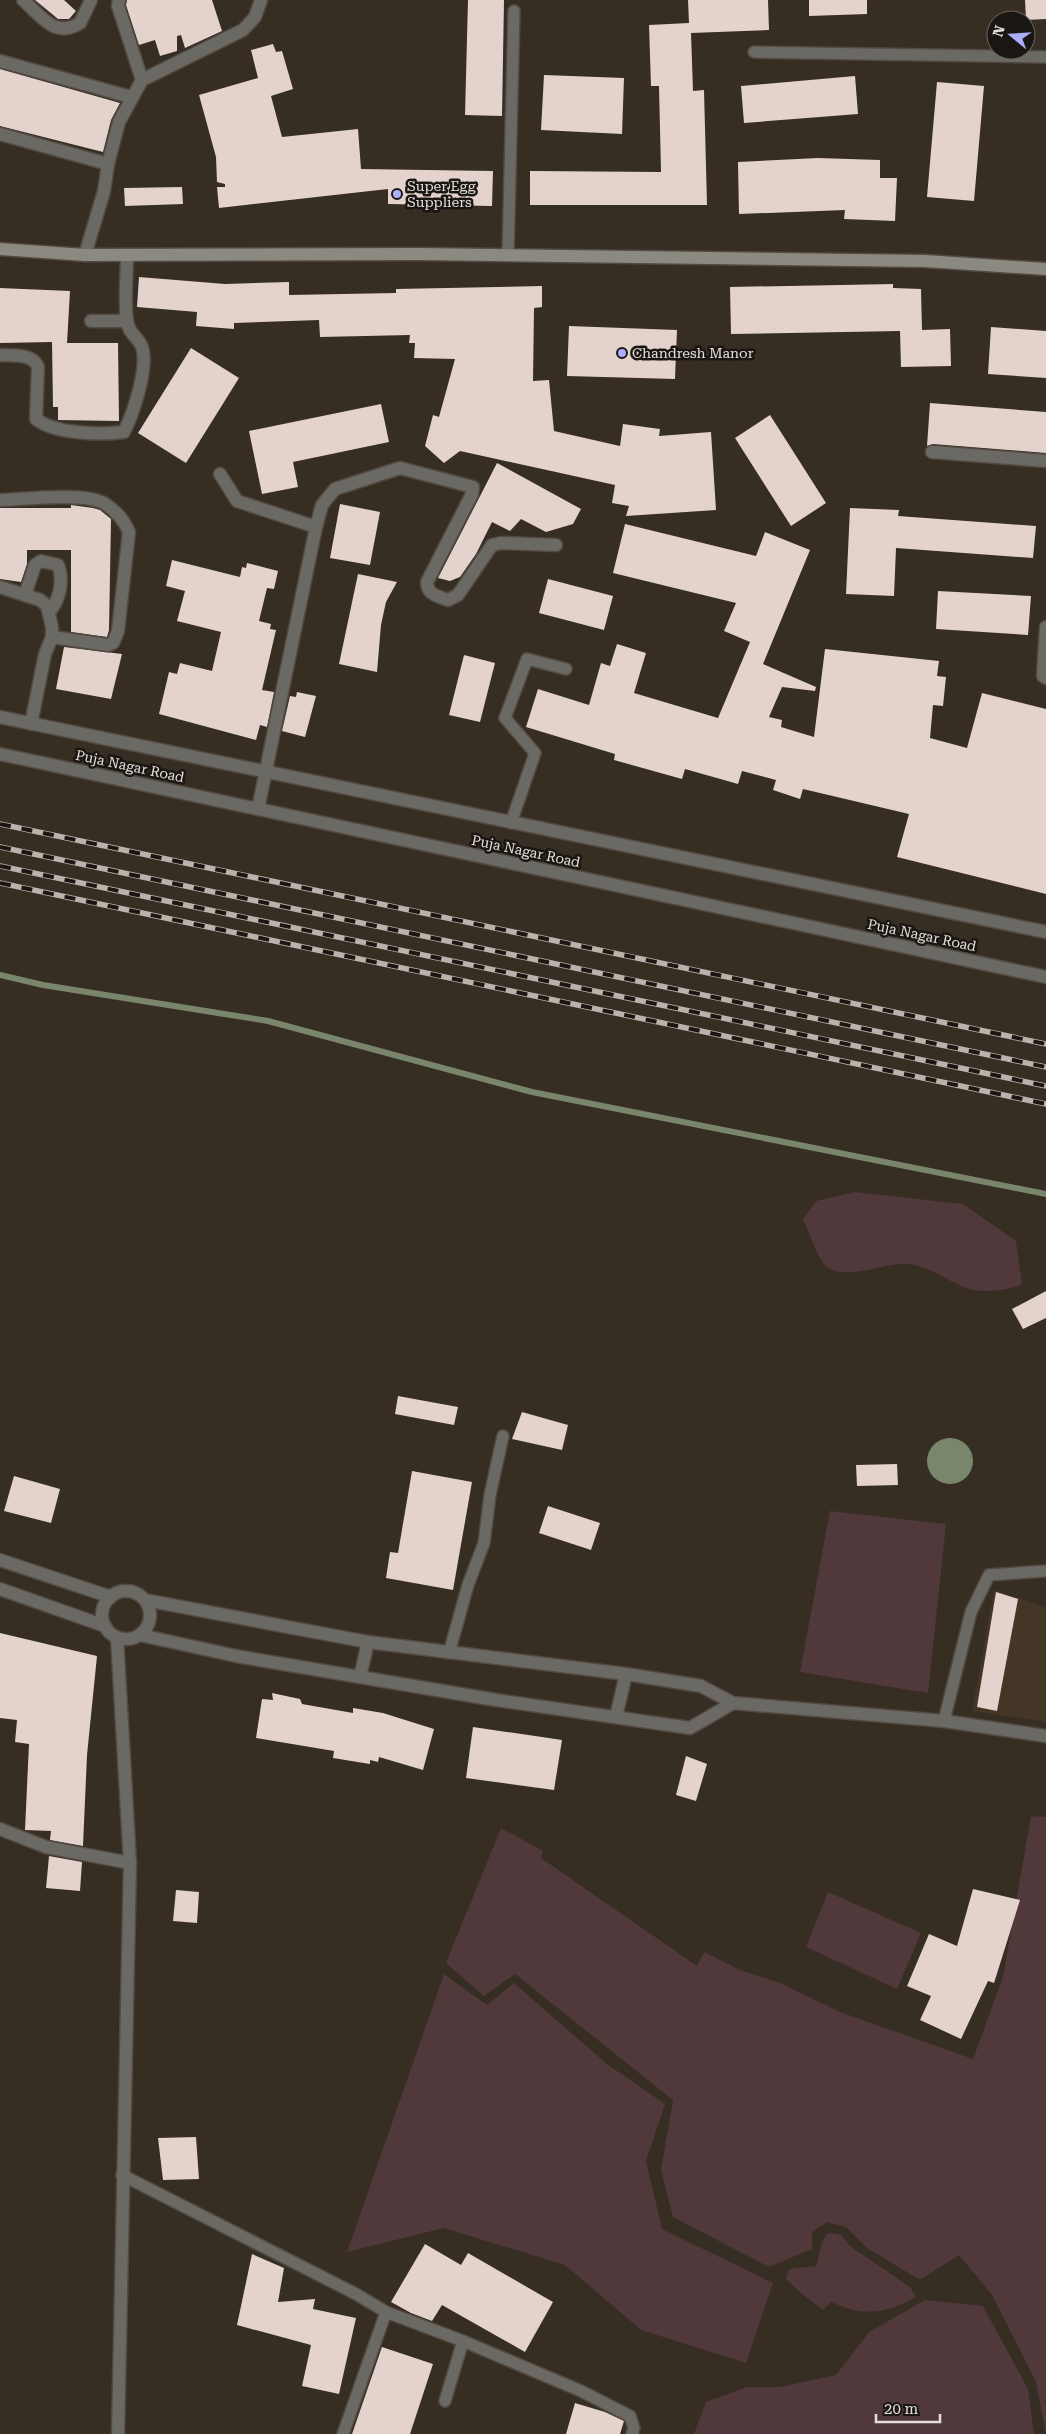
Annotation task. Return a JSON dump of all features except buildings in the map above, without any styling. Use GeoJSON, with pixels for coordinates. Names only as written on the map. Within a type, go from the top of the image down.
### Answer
{"type":"FeatureCollection","features":[{"type":"Feature","properties":{"kind":"main road"},"geometry":{"type":"LineString","coordinates":[[0,249],[85,255],[508,255],[925,261],[1046,269]]}},
{"type":"Feature","properties":{"kind":"street"},"geometry":{"type":"LineString","coordinates":[[23,0],[51,26],[66,30],[80,23],[91,0]]}},
{"type":"Feature","properties":{"kind":"street"},"geometry":{"type":"LineString","coordinates":[[119,0],[118,6],[142,80]]}},
{"type":"Feature","properties":{"kind":"street"},"geometry":{"type":"LineString","coordinates":[[85,255],[104,191],[108,164],[119,122],[142,80],[243,30],[255,17],[261,0]]}},
{"type":"Feature","properties":{"kind":"street"},"geometry":{"type":"LineString","coordinates":[[0,62],[131,97]]}},
{"type":"Feature","properties":{"kind":"street"},"geometry":{"type":"LineString","coordinates":[[0,134],[108,164]]}},
{"type":"Feature","properties":{"kind":"street"},"geometry":{"type":"LineString","coordinates":[[0,355],[30,358],[36,362],[38,367],[36,418],[44,426],[56,429],[112,434],[124,432],[130,421],[142,374],[143,357],[142,345],[130,333],[127,321],[127,255]]}},
{"type":"Feature","properties":{"kind":"street"},"geometry":{"type":"LineString","coordinates":[[91,321],[127,321]]}},
{"type":"Feature","properties":{"kind":"street"},"geometry":{"type":"LineString","coordinates":[[932,452],[1046,461]]}},
{"type":"Feature","properties":{"kind":"street"},"geometry":{"type":"LineString","coordinates":[[258,809],[316,527],[322,505],[335,489],[400,468],[471,486],[474,489],[427,582],[428,590],[432,594],[448,600],[455,598],[492,545],[502,543],[556,545]]}},
{"type":"Feature","properties":{"kind":"street"},"geometry":{"type":"LineString","coordinates":[[220,474],[237,501],[316,527]]}},
{"type":"Feature","properties":{"kind":"street"},"geometry":{"type":"LineString","coordinates":[[0,500],[83,498],[103,503],[117,514],[129,532],[118,631],[114,643],[108,645],[52,637]]}},
{"type":"Feature","properties":{"kind":"street"},"geometry":{"type":"LineString","coordinates":[[25,595],[35,566],[41,561],[58,565],[62,575],[60,590],[54,606],[49,612]]}},
{"type":"Feature","properties":{"kind":"street"},"geometry":{"type":"LineString","coordinates":[[0,587],[40,600],[47,606],[49,612],[52,637],[45,654],[30,724]]}},
{"type":"Feature","properties":{"kind":"street"},"geometry":{"type":"LineString","coordinates":[[1046,627],[1043,676],[1046,678]]}},
{"type":"Feature","properties":{"kind":"street","name":"Puja Nagar Road"},"geometry":{"type":"LineString","coordinates":[[0,717],[1046,932]]}},
{"type":"Feature","properties":{"kind":"street","name":"Puja Nagar Road"},"geometry":{"type":"LineString","coordinates":[[0,754],[1046,977]]}},
{"type":"Feature","properties":{"kind":"street"},"geometry":{"type":"LineString","coordinates":[[0,1560],[111,1597]]}},
{"type":"Feature","properties":{"kind":"street"},"geometry":{"type":"LineString","coordinates":[[0,1590],[105,1626],[117,1637],[124,1639],[140,1635],[236,1656],[616,1717],[690,1728],[733,1703]]}},
{"type":"Feature","properties":{"kind":"street"},"geometry":{"type":"LineString","coordinates":[[105,1626],[103,1610],[111,1597],[125,1591],[132,1592],[145,1600],[368,1642],[626,1674],[701,1686],[733,1703],[944,1721],[1046,1736]]}},
{"type":"Feature","properties":{"kind":"street"},"geometry":{"type":"LineString","coordinates":[[140,1635],[149,1622],[150,1614],[145,1600]]}},
{"type":"Feature","properties":{"kind":"street"},"geometry":{"type":"LineString","coordinates":[[117,1637],[130,1864],[118,2434]]}},
{"type":"Feature","properties":{"kind":"street"},"geometry":{"type":"LineString","coordinates":[[360,1677],[368,1642]]}},
{"type":"Feature","properties":{"kind":"street"},"geometry":{"type":"LineString","coordinates":[[616,1717],[626,1674]]}},
{"type":"Feature","properties":{"kind":"street"},"geometry":{"type":"LineString","coordinates":[[0,1829],[46,1847],[130,1864]]}},
{"type":"Feature","properties":{"kind":"lane"},"geometry":{"type":"LineString","coordinates":[[508,255],[514,11]]}},
{"type":"Feature","properties":{"kind":"lane"},"geometry":{"type":"LineString","coordinates":[[754,52],[1046,57]]}},
{"type":"Feature","properties":{"kind":"lane"},"geometry":{"type":"LineString","coordinates":[[511,823],[535,753],[505,718],[527,659],[566,669]]}},
{"type":"Feature","properties":{"kind":"lane"},"geometry":{"type":"LineString","coordinates":[[449,1652],[468,1585],[484,1543],[490,1495],[503,1436]]}},
{"type":"Feature","properties":{"kind":"lane"},"geometry":{"type":"LineString","coordinates":[[944,1721],[971,1612],[989,1575],[1046,1571]]}},
{"type":"Feature","properties":{"kind":"lane"},"geometry":{"type":"LineString","coordinates":[[122,2175],[356,2294],[386,2312],[463,2341],[581,2391],[630,2416],[634,2428],[632,2434]]}},
{"type":"Feature","properties":{"kind":"lane"},"geometry":{"type":"LineString","coordinates":[[343,2434],[386,2312]]}},
{"type":"Feature","properties":{"kind":"lane"},"geometry":{"type":"LineString","coordinates":[[445,2401],[463,2341]]}},
{"type":"Feature","properties":{"kind":"shaded area"},"geometry":{"type":"Polygon","coordinates":[[[855,1192],[963,1204],[1016,1241],[1022,1285],[994,1291],[973,1290],[958,1285],[930,1270],[906,1264],[854,1272],[835,1271],[827,1267],[817,1252],[803,1219],[816,1201],[855,1192]]]}},
{"type":"Feature","properties":{"kind":"shaded area"},"geometry":{"type":"Polygon","coordinates":[[[950,1438],[963,1442],[969,1448],[973,1461],[969,1474],[963,1480],[950,1484],[937,1480],[931,1474],[927,1461],[931,1448],[937,1442],[950,1438]]]}},
{"type":"Feature","properties":{"kind":"shaded area"},"geometry":{"type":"Polygon","coordinates":[[[830,1511],[946,1524],[928,1693],[800,1672],[830,1511]]]}},
{"type":"Feature","properties":{"kind":"shaded area"},"geometry":{"type":"Polygon","coordinates":[[[994,1590],[1046,1607],[1046,1722],[972,1711],[994,1590]]]}},
{"type":"Feature","properties":{"kind":"shaded area"},"geometry":{"type":"Polygon","coordinates":[[[1031,1816],[1046,1817],[1046,2434],[1036,2382],[992,2295],[959,2255],[920,2280],[867,2248],[846,2227],[827,2222],[812,2232],[812,2249],[769,2267],[673,2217],[661,2170],[673,2100],[515,1974],[484,1996],[446,1963],[501,1828],[543,1851],[541,1858],[697,1966],[704,1952],[740,1970],[780,1983],[840,2012],[973,2059],[1003,1977],[1031,1816]]]}},
{"type":"Feature","properties":{"kind":"shaded area"},"geometry":{"type":"Polygon","coordinates":[[[828,1892],[921,1933],[897,1989],[806,1947],[828,1892]]]}},
{"type":"Feature","properties":{"kind":"shaded area"},"geometry":{"type":"Polygon","coordinates":[[[444,1974],[487,2005],[514,1983],[607,2064],[665,2104],[646,2161],[662,2229],[773,2283],[746,2363],[641,2330],[565,2265],[444,2228],[347,2252],[444,1974]]]}},
{"type":"Feature","properties":{"kind":"shaded area"},"geometry":{"type":"Polygon","coordinates":[[[828,2233],[841,2235],[850,2246],[910,2287],[916,2297],[894,2307],[874,2312],[853,2310],[831,2302],[823,2310],[786,2279],[789,2269],[816,2266],[822,2244],[828,2233]]]}},
{"type":"Feature","properties":{"kind":"shaded area"},"geometry":{"type":"Polygon","coordinates":[[[925,2300],[983,2306],[1028,2389],[1034,2434],[694,2434],[706,2402],[747,2387],[780,2387],[836,2375],[869,2332],[925,2300]]]}},
{"type":"Feature","properties":{"kind":"waterway"},"geometry":{"type":"LineString","coordinates":[[0,975],[43,985],[268,1021],[532,1092],[1046,1194]]}},
{"type":"Feature","properties":{"kind":"railway"},"geometry":{"type":"LineString","coordinates":[[0,824],[1046,1044]]}},
{"type":"Feature","properties":{"kind":"railway"},"geometry":{"type":"LineString","coordinates":[[0,847],[1046,1067]]}},
{"type":"Feature","properties":{"kind":"railway"},"geometry":{"type":"LineString","coordinates":[[0,866],[1046,1086]]}},
{"type":"Feature","properties":{"kind":"railway"},"geometry":{"type":"LineString","coordinates":[[0,883],[1046,1104]]}},
{"type":"Feature","properties":{"kind":"place","name":"Super Egg Suppliers"},"geometry":{"type":"Point","coordinates":[397,194]}},
{"type":"Feature","properties":{"kind":"place","name":"Chandresh Manor"},"geometry":{"type":"Point","coordinates":[622,353]}}]}
